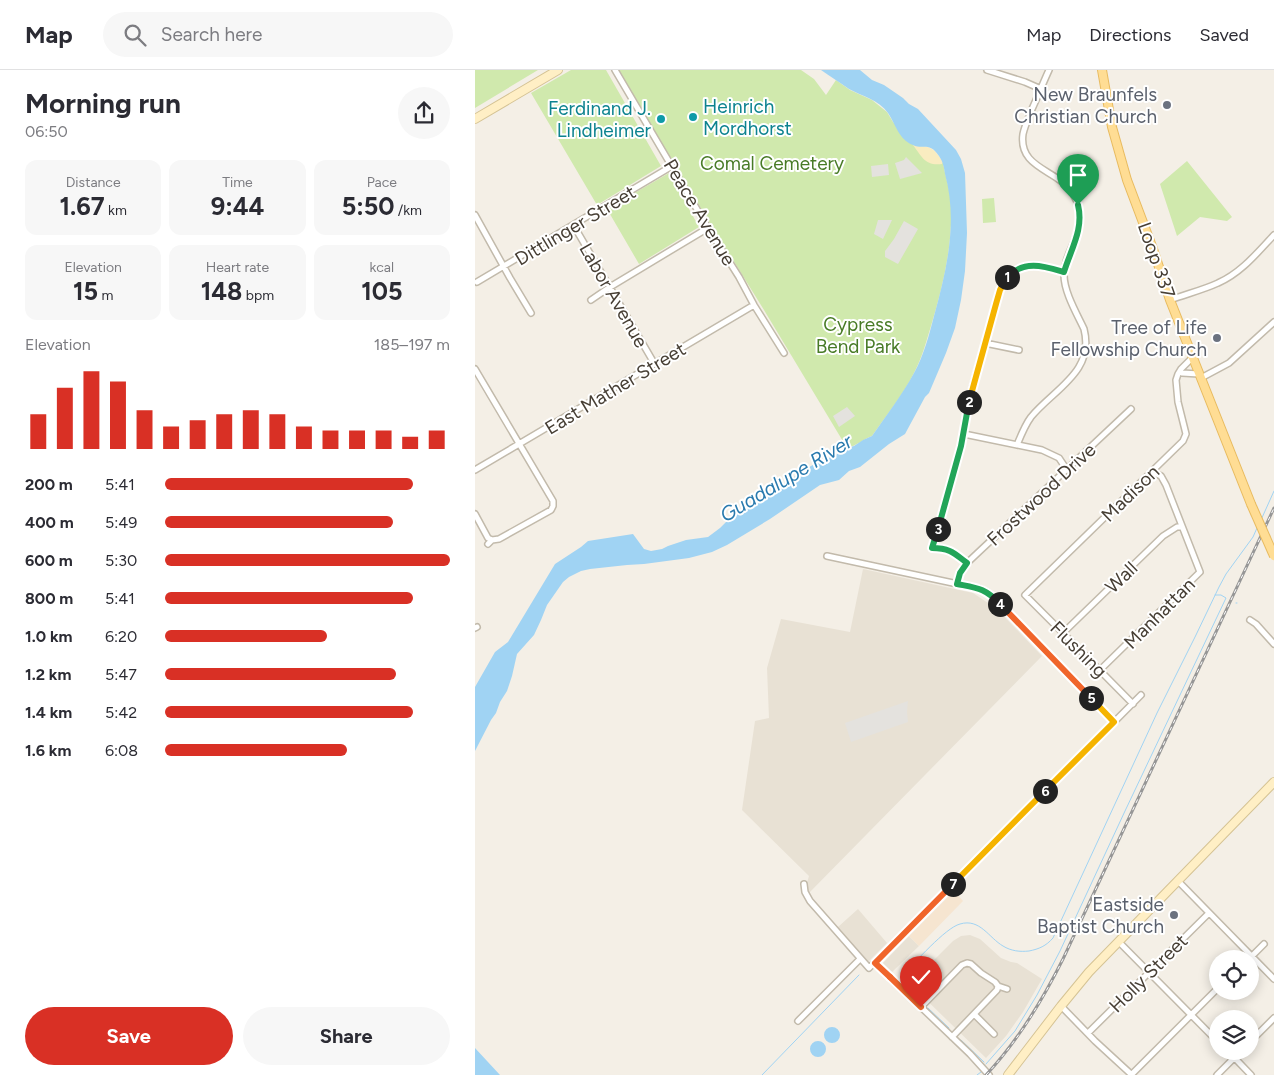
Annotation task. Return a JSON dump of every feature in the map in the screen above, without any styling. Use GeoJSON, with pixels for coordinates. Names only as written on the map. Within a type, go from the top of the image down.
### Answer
{"type":"FeatureCollection","features":[{"type":"Feature","properties":{"kind":"main road","name":"Loop 337"},"geometry":{"type":"LineString","coordinates":[[1102,70],[1108,108],[1127,180],[1200,376],[1251,504],[1274,556]]}},
{"type":"Feature","properties":{"kind":"street"},"geometry":{"type":"LineString","coordinates":[[475,119],[557,70]]}},
{"type":"Feature","properties":{"kind":"street","name":"Peace Avenue"},"geometry":{"type":"LineString","coordinates":[[615,70],[784,354]]}},
{"type":"Feature","properties":{"kind":"street"},"geometry":{"type":"LineString","coordinates":[[987,70],[1041,89]]}},
{"type":"Feature","properties":{"kind":"street"},"geometry":{"type":"LineString","coordinates":[[1017,445],[1030,418],[1070,380],[1080,366],[1084,356],[1085,335],[1066,285],[1064,272],[1079,227],[1080,212],[1078,205],[1072,192],[1063,183],[1031,160],[1023,144],[1024,130],[1049,70]]}},
{"type":"Feature","properties":{"kind":"street","name":"Dittlinger Street"},"geometry":{"type":"LineString","coordinates":[[477,282],[672,166]]}},
{"type":"Feature","properties":{"kind":"street"},"geometry":{"type":"LineString","coordinates":[[475,215],[531,313]]}},
{"type":"Feature","properties":{"kind":"street","name":"Labor Avenue"},"geometry":{"type":"LineString","coordinates":[[574,226],[654,363]]}},
{"type":"Feature","properties":{"kind":"street"},"geometry":{"type":"LineString","coordinates":[[591,300],[708,228]]}},
{"type":"Feature","properties":{"kind":"street"},"geometry":{"type":"LineString","coordinates":[[1171,300],[1218,283],[1234,274],[1274,235]]}},
{"type":"Feature","properties":{"kind":"street"},"geometry":{"type":"LineString","coordinates":[[967,563],[954,552],[932,548],[964,434],[971,392],[1000,290],[1012,272],[1023,267],[1041,266],[1064,272]]}},
{"type":"Feature","properties":{"kind":"street","name":"East Mather Street"},"geometry":{"type":"LineString","coordinates":[[475,470],[754,304]]}},
{"type":"Feature","properties":{"kind":"street"},"geometry":{"type":"LineString","coordinates":[[1193,358],[1180,372],[1200,376],[1222,368],[1238,356],[1274,322]]}},
{"type":"Feature","properties":{"kind":"street"},"geometry":{"type":"LineString","coordinates":[[985,343],[1019,350]]}},
{"type":"Feature","properties":{"kind":"street"},"geometry":{"type":"LineString","coordinates":[[475,369],[553,501],[551,510],[499,539],[490,542],[475,514]]}},
{"type":"Feature","properties":{"kind":"street","name":"Madison"},"geometry":{"type":"LineString","coordinates":[[1025,595],[1183,441],[1186,431],[1178,402],[1176,384],[1180,372]]}},
{"type":"Feature","properties":{"kind":"street","name":"Frostwood Drive"},"geometry":{"type":"LineString","coordinates":[[957,584],[960,573],[967,563],[1131,409]]}},
{"type":"Feature","properties":{"kind":"street"},"geometry":{"type":"LineString","coordinates":[[964,434],[1054,454],[1067,470]]}},
{"type":"Feature","properties":{"kind":"street","name":"Manhattan"},"geometry":{"type":"LineString","coordinates":[[1100,670],[1200,572],[1163,479],[1161,476],[1151,472]]}},
{"type":"Feature","properties":{"kind":"street","name":"Wall"},"geometry":{"type":"LineString","coordinates":[[1063,633],[1163,536],[1177,527],[1182,527]]}},
{"type":"Feature","properties":{"kind":"street"},"geometry":{"type":"LineString","coordinates":[[827,556],[981,589],[991,595],[1114,722]]}},
{"type":"Feature","properties":{"kind":"street","name":"Flushing"},"geometry":{"type":"LineString","coordinates":[[1025,595],[1133,704]]}},
{"type":"Feature","properties":{"kind":"street"},"geometry":{"type":"LineString","coordinates":[[1250,620],[1274,644]]}},
{"type":"Feature","properties":{"kind":"street"},"geometry":{"type":"LineString","coordinates":[[804,884],[805,892],[810,901],[869,968],[1141,695]]}},
{"type":"Feature","properties":{"kind":"street"},"geometry":{"type":"LineString","coordinates":[[1009,1075],[1089,972],[1274,782]]}},
{"type":"Feature","properties":{"kind":"street"},"geometry":{"type":"LineString","coordinates":[[1178,881],[1243,950]]}},
{"type":"Feature","properties":{"kind":"street","name":"Holly Street"},"geometry":{"type":"LineString","coordinates":[[1088,1033],[1209,913]]}},
{"type":"Feature","properties":{"kind":"street"},"geometry":{"type":"LineString","coordinates":[[1119,942],[1209,1033]]}},
{"type":"Feature","properties":{"kind":"street"},"geometry":{"type":"LineString","coordinates":[[1258,950],[1264,944]]}},
{"type":"Feature","properties":{"kind":"street"},"geometry":{"type":"LineString","coordinates":[[798,1021],[860,960]]}},
{"type":"Feature","properties":{"kind":"street"},"geometry":{"type":"LineString","coordinates":[[875,963],[952,1036],[989,1075]]}},
{"type":"Feature","properties":{"kind":"street"},"geometry":{"type":"LineString","coordinates":[[921,1007],[962,965],[967,963],[971,964],[998,986],[1007,989]]}},
{"type":"Feature","properties":{"kind":"street"},"geometry":{"type":"LineString","coordinates":[[1259,965],[1274,979]]}},
{"type":"Feature","properties":{"kind":"street"},"geometry":{"type":"LineString","coordinates":[[952,1036],[997,990],[998,986]]}},
{"type":"Feature","properties":{"kind":"street"},"geometry":{"type":"LineString","coordinates":[[1061,1006],[1131,1075],[1209,997]]}},
{"type":"Feature","properties":{"kind":"street"},"geometry":{"type":"LineString","coordinates":[[974,1014],[994,1034]]}},
{"type":"Feature","properties":{"kind":"street"},"geometry":{"type":"LineString","coordinates":[[1259,1033],[1274,1018]]}},
{"type":"Feature","properties":{"kind":"street"},"geometry":{"type":"LineString","coordinates":[[969,1054],[973,1055],[993,1075]]}},
{"type":"Feature","properties":{"kind":"street"},"geometry":{"type":"LineString","coordinates":[[1217,1075],[1232,1060]]}},
{"type":"Feature","properties":{"kind":"street"},"geometry":{"type":"LineString","coordinates":[[1236,1060],[1251,1075]]}},
{"type":"Feature","properties":{"kind":"shaded area"},"geometry":{"type":"Polygon","coordinates":[[[906,157],[922,173],[900,179],[895,163],[904,160],[906,157]]]}},
{"type":"Feature","properties":{"kind":"shaded area"},"geometry":{"type":"Polygon","coordinates":[[[888,164],[889,175],[872,177],[871,166],[888,164]]]}},
{"type":"Feature","properties":{"kind":"shaded area"},"geometry":{"type":"Polygon","coordinates":[[[878,220],[892,220],[883,239],[874,234],[878,220]]]}},
{"type":"Feature","properties":{"kind":"shaded area"},"geometry":{"type":"Polygon","coordinates":[[[904,221],[918,229],[898,264],[885,257],[885,251],[904,221]]]}},
{"type":"Feature","properties":{"kind":"shaded area"},"geometry":{"type":"Polygon","coordinates":[[[847,407],[855,416],[839,427],[833,416],[847,407]]]}},
{"type":"Feature","properties":{"kind":"shaded area"},"geometry":{"type":"Polygon","coordinates":[[[863,569],[973,593],[997,609],[1042,656],[808,894],[806,886],[809,876],[742,810],[755,721],[769,718],[767,668],[781,619],[850,632],[863,569]]]}},
{"type":"Feature","properties":{"kind":"shaded area"},"geometry":{"type":"Polygon","coordinates":[[[908,701],[908,722],[851,742],[845,723],[908,701]]]}},
{"type":"Feature","properties":{"kind":"shaded area"},"geometry":{"type":"Polygon","coordinates":[[[954,891],[963,901],[919,946],[909,936],[954,891]]]}},
{"type":"Feature","properties":{"kind":"shaded area"},"geometry":{"type":"Polygon","coordinates":[[[858,909],[887,943],[868,962],[838,927],[858,909]]]}},
{"type":"Feature","properties":{"kind":"shaded area"},"geometry":{"type":"Polygon","coordinates":[[[970,935],[980,939],[1001,958],[1017,963],[1042,979],[1023,1012],[1006,1036],[986,1058],[910,984],[953,941],[961,936],[970,935]]]}},
{"type":"Feature","properties":{"kind":"shaded area"},"geometry":{"type":"Polygon","coordinates":[[[909,936],[919,946],[892,972],[883,963],[909,936]]]}},
{"type":"Feature","properties":{"kind":"green space"},"geometry":{"type":"Polygon","coordinates":[[[475,70],[538,70],[475,108],[475,70]]]}},
{"type":"Feature","properties":{"kind":"green space"},"geometry":{"type":"Polygon","coordinates":[[[571,70],[606,70],[661,166],[597,205],[531,93],[571,70]]]}},
{"type":"Feature","properties":{"kind":"green space"},"geometry":{"type":"Polygon","coordinates":[[[615,70],[801,70],[814,79],[826,95],[836,80],[850,90],[872,100],[887,112],[893,122],[918,146],[943,162],[950,198],[951,219],[949,250],[939,296],[926,344],[917,367],[900,397],[872,436],[847,448],[615,70]]]}},
{"type":"Feature","properties":{"kind":"green space"},"geometry":{"type":"Polygon","coordinates":[[[1187,161],[1232,217],[1227,221],[1200,217],[1177,236],[1160,184],[1187,161]]]}},
{"type":"Feature","properties":{"kind":"green space"},"geometry":{"type":"Polygon","coordinates":[[[669,173],[699,227],[639,264],[607,209],[669,173]]]}},
{"type":"Feature","properties":{"kind":"green space"},"geometry":{"type":"Polygon","coordinates":[[[994,198],[996,222],[983,223],[982,199],[994,198]]]}},
{"type":"Feature","properties":{"kind":"sand"},"geometry":{"type":"Polygon","coordinates":[[[913,145],[934,150],[943,162],[942,164],[928,162],[913,145]]]}},
{"type":"Feature","properties":{"kind":"water"},"geometry":{"type":"Polygon","coordinates":[[[821,70],[860,70],[872,80],[884,85],[918,109],[956,150],[961,159],[965,173],[967,233],[965,271],[955,328],[929,393],[905,434],[860,467],[849,471],[839,480],[820,485],[727,545],[712,552],[689,558],[590,569],[569,577],[563,582],[547,605],[534,635],[517,654],[507,691],[475,751],[475,687],[495,652],[508,642],[555,564],[588,541],[633,534],[644,549],[651,551],[686,540],[708,537],[733,515],[804,470],[872,436],[918,366],[926,345],[947,263],[951,209],[943,165],[939,156],[929,147],[908,143],[898,131],[888,113],[880,105],[849,89],[821,70]]]}},
{"type":"Feature","properties":{"kind":"water"},"geometry":{"type":"Polygon","coordinates":[[[832,1027],[840,1035],[832,1043],[824,1035],[832,1027]]]}},
{"type":"Feature","properties":{"kind":"water"},"geometry":{"type":"Polygon","coordinates":[[[818,1041],[826,1049],[818,1057],[810,1049],[818,1041]]]}},
{"type":"Feature","properties":{"kind":"water"},"geometry":{"type":"Polygon","coordinates":[[[475,1048],[500,1075],[475,1075],[475,1048]]]}},
{"type":"Feature","properties":{"kind":"waterway"},"geometry":{"type":"LineString","coordinates":[[1261,520],[1274,491]]}},
{"type":"Feature","properties":{"kind":"waterway"},"geometry":{"type":"LineString","coordinates":[[902,975],[938,939],[960,924],[967,923],[979,926],[998,943],[1016,951],[1036,949],[1045,945],[1053,938],[1157,713],[1219,587],[1226,574],[1253,537],[1257,528]]}},
{"type":"Feature","properties":{"kind":"waterway"},"geometry":{"type":"LineString","coordinates":[[986,1064],[1015,1031],[1037,995],[1060,951],[1226,598],[1221,595],[1215,595]]}},
{"type":"Feature","properties":{"kind":"waterway"},"geometry":{"type":"LineString","coordinates":[[869,963],[1002,830]]}},
{"type":"Feature","properties":{"kind":"waterway"},"geometry":{"type":"LineString","coordinates":[[881,962],[954,888]]}},
{"type":"Feature","properties":{"kind":"waterway"},"geometry":{"type":"LineString","coordinates":[[762,1075],[859,975]]}},
{"type":"Feature","properties":{"kind":"waterway"},"geometry":{"type":"LineString","coordinates":[[904,975],[907,979],[905,982]]}},
{"type":"Feature","properties":{"kind":"waterway"},"geometry":{"type":"LineString","coordinates":[[905,985],[918,998]]}},
{"type":"Feature","properties":{"kind":"waterway"},"geometry":{"type":"LineString","coordinates":[[928,1008],[949,1028]]}},
{"type":"Feature","properties":{"kind":"waterway"},"geometry":{"type":"LineString","coordinates":[[961,1040],[984,1062]]}},
{"type":"Feature","properties":{"kind":"waterway"},"geometry":{"type":"LineString","coordinates":[[977,1075],[981,1072]]}},
{"type":"Feature","properties":{"kind":"railway"},"geometry":{"type":"LineString","coordinates":[[986,1075],[1029,1020],[1063,959],[1274,508]]}},
{"type":"Feature","properties":{"kind":"place","name":"New Braunfels Christian Church"},"geometry":{"type":"Point","coordinates":[1167,105]}},
{"type":"Feature","properties":{"kind":"place","name":"Heinrich Mordhorst"},"geometry":{"type":"Point","coordinates":[693,117]}},
{"type":"Feature","properties":{"kind":"place","name":"Ferdinand J. Lindheimer"},"geometry":{"type":"Point","coordinates":[661,119]}},
{"type":"Feature","properties":{"kind":"place","name":"Tree of Life Fellowship Church"},"geometry":{"type":"Point","coordinates":[1217,338]}},
{"type":"Feature","properties":{"kind":"place","name":"Eastside Baptist Church"},"geometry":{"type":"Point","coordinates":[1174,915]}},
{"type":"Feature","properties":{"kind":"route"},"geometry":{"type":"LineString","coordinates":[[921,1007],[875,963],[1114,722],[991,595],[981,589],[957,584],[960,573],[967,563],[954,552],[932,548],[964,437],[971,392],[1000,290],[1012,272],[1023,267],[1041,266],[1064,272],[1079,227],[1080,212],[1078,205]]}},
{"type":"Feature","properties":{"kind":"park label","name":"Comal Cemetery"},"geometry":{"type":"Point","coordinates":[772,163]}},
{"type":"Feature","properties":{"kind":"park label","name":"Cypress Bend Park"},"geometry":{"type":"Point","coordinates":[858,335]}},
{"type":"Feature","properties":{"kind":"water label","name":"Guadalupe River"},"geometry":{"type":"Point","coordinates":[786,478]}}]}
